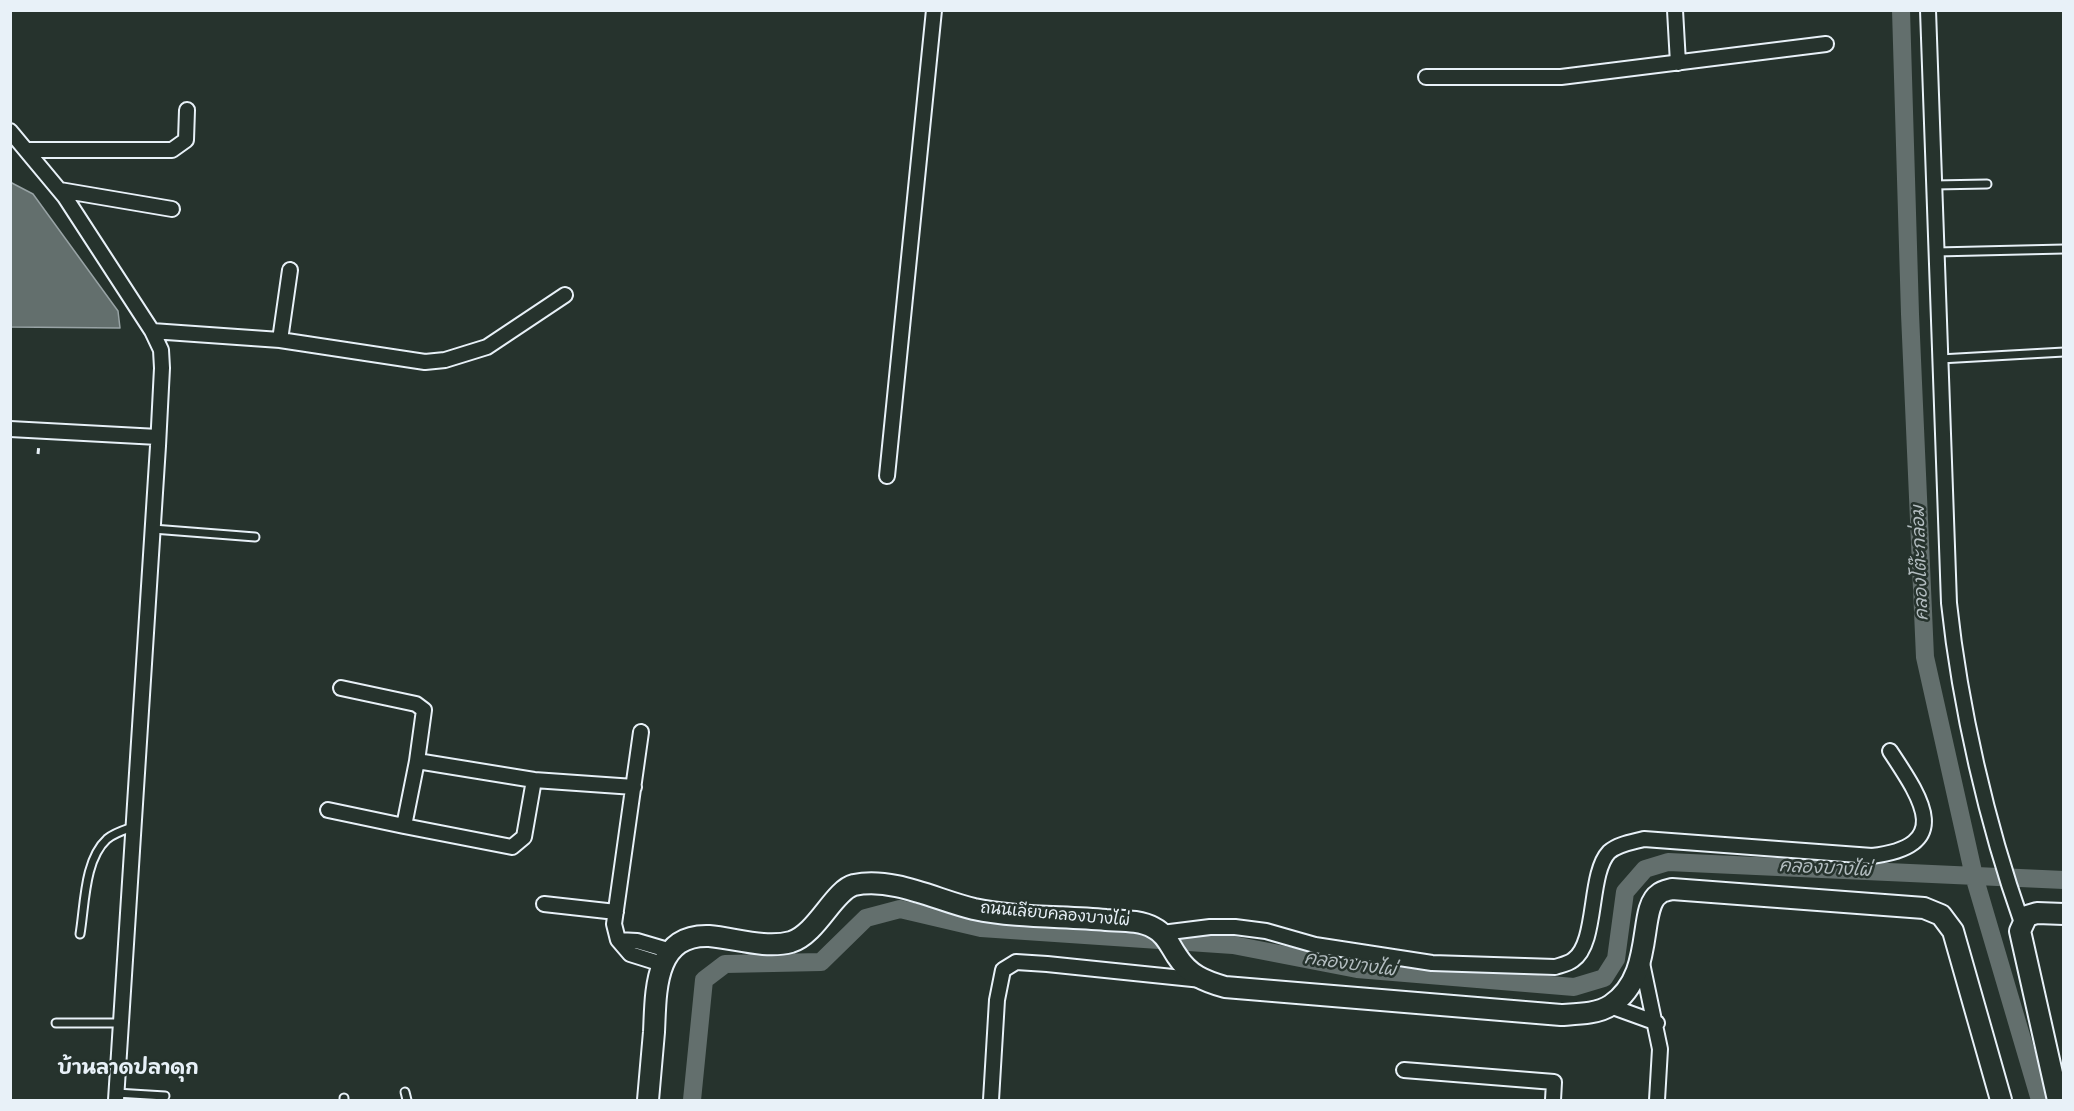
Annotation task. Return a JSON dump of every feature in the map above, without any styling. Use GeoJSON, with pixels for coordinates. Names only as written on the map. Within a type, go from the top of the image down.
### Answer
{"type":"FeatureCollection","features":[{"type":"Feature","properties":{"kind":"street"},"geometry":{"type":"LineString","coordinates":[[887,476],[934,10]]}},
{"type":"Feature","properties":{"kind":"street"},"geometry":{"type":"LineString","coordinates":[[1675,10],[1678,63]]}},
{"type":"Feature","properties":{"kind":"street"},"geometry":{"type":"LineString","coordinates":[[1928,10],[1942,465],[1953,644],[1977,766],[2022,923],[2021,939],[2043,1025],[2058,1101]]}},
{"type":"Feature","properties":{"kind":"street"},"geometry":{"type":"LineString","coordinates":[[1426,77],[1561,77],[1826,44]]}},
{"type":"Feature","properties":{"kind":"street"},"geometry":{"type":"LineString","coordinates":[[26,150],[172,150],[186,140],[187,110]]}},
{"type":"Feature","properties":{"kind":"street"},"geometry":{"type":"LineString","coordinates":[[10,131],[60,190],[152,331],[161,350],[153,530],[116,1097]]}},
{"type":"Feature","properties":{"kind":"street"},"geometry":{"type":"LineString","coordinates":[[60,190],[172,209]]}},
{"type":"Feature","properties":{"kind":"street"},"geometry":{"type":"LineString","coordinates":[[280,340],[290,270]]}},
{"type":"Feature","properties":{"kind":"street"},"geometry":{"type":"LineString","coordinates":[[152,331],[280,340],[425,362],[445,360],[487,347],[565,295]]}},
{"type":"Feature","properties":{"kind":"street"},"geometry":{"type":"LineString","coordinates":[[10,429],[158,437]]}},
{"type":"Feature","properties":{"kind":"street"},"geometry":{"type":"LineString","coordinates":[[341,688],[416,704],[424,710],[404,826]]}},
{"type":"Feature","properties":{"kind":"street"},"geometry":{"type":"LineString","coordinates":[[641,732],[614,924],[618,940],[637,941],[666,958],[657,978],[648,1101]]}},
{"type":"Feature","properties":{"kind":"street"},"geometry":{"type":"LineString","coordinates":[[1204,981],[1187,970],[1168,943],[1210,927],[1266,931],[1315,945],[1432,963],[1555,967],[1573,960],[1580,951],[1588,930],[1601,865],[1610,852],[1620,845],[1644,839],[1872,856],[1906,850],[1918,841],[1924,819],[1909,779],[1890,751]]}},
{"type":"Feature","properties":{"kind":"street"},"geometry":{"type":"LineString","coordinates":[[417,761],[534,780],[634,787]]}},
{"type":"Feature","properties":{"kind":"street"},"geometry":{"type":"LineString","coordinates":[[328,810],[512,847],[524,837],[534,780]]}},
{"type":"Feature","properties":{"kind":"street","name":"ถนนเลียบคลองบางไผ่"},"geometry":{"type":"LineString","coordinates":[[666,958],[684,941],[699,936],[767,943],[791,942],[816,924],[847,888],[861,885],[888,886],[932,895],[973,909],[1141,922],[1168,943]]}},
{"type":"Feature","properties":{"kind":"street"},"geometry":{"type":"LineString","coordinates":[[1610,1006],[1625,992],[1642,963],[1651,904],[1659,894],[1672,889],[1924,908],[1941,915],[1953,931],[2001,1101]]}},
{"type":"Feature","properties":{"kind":"street"},"geometry":{"type":"LineString","coordinates":[[544,904],[616,912]]}},
{"type":"Feature","properties":{"kind":"street"},"geometry":{"type":"LineString","coordinates":[[2022,923],[2027,916],[2037,913],[2064,914]]}},
{"type":"Feature","properties":{"kind":"street"},"geometry":{"type":"LineString","coordinates":[[991,1101],[997,1000],[1003,970],[1016,962],[1204,981],[1225,987],[1561,1016],[1610,1006],[1657,1023]]}},
{"type":"Feature","properties":{"kind":"street"},"geometry":{"type":"LineString","coordinates":[[1642,963],[1657,1023],[1660,1049],[1657,1101]]}},
{"type":"Feature","properties":{"kind":"street"},"geometry":{"type":"LineString","coordinates":[[1404,1070],[1554,1083],[1553,1101]]}},
{"type":"Feature","properties":{"kind":"lane"},"geometry":{"type":"LineString","coordinates":[[1934,185],[1987,184]]}},
{"type":"Feature","properties":{"kind":"lane"},"geometry":{"type":"LineString","coordinates":[[1936,252],[2064,249]]}},
{"type":"Feature","properties":{"kind":"lane"},"geometry":{"type":"LineString","coordinates":[[1940,360],[2064,352]]}},
{"type":"Feature","properties":{"kind":"lane"},"geometry":{"type":"LineString","coordinates":[[153,530],[255,537]]}},
{"type":"Feature","properties":{"kind":"lane"},"geometry":{"type":"LineString","coordinates":[[81,934],[93,863],[99,849],[116,833],[135,826]]}},
{"type":"Feature","properties":{"kind":"lane"},"geometry":{"type":"LineString","coordinates":[[56,1023],[120,1023]]}},
{"type":"Feature","properties":{"kind":"lane"},"geometry":{"type":"LineString","coordinates":[[405,1092],[407,1101]]}},
{"type":"Feature","properties":{"kind":"lane"},"geometry":{"type":"LineString","coordinates":[[116,1097],[165,1096]]}},
{"type":"Feature","properties":{"kind":"shaded area"},"geometry":{"type":"Polygon","coordinates":[[[10,182],[33,194],[118,311],[120,328],[11,327],[10,182]]]}},
{"type":"Feature","properties":{"kind":"waterway","name":"คลองโต๊ะกล่อม"},"geometry":{"type":"LineString","coordinates":[[1901,10],[1910,314],[1925,657],[1974,876],[2040,1100]]}},
{"type":"Feature","properties":{"kind":"waterway","name":"คลองบางไผ่"},"geometry":{"type":"LineString","coordinates":[[692,1100],[704,980],[725,964],[821,962],[866,918],[900,909],[981,928],[1233,945],[1357,969],[1574,987],[1604,978],[1616,959],[1625,892],[1645,869],[1668,862],[2064,880]]}},
{"type":"Feature","properties":{"kind":"district","name":"บ้านลาดปลาดุก"},"geometry":{"type":"Point","coordinates":[128,1069]}}]}
